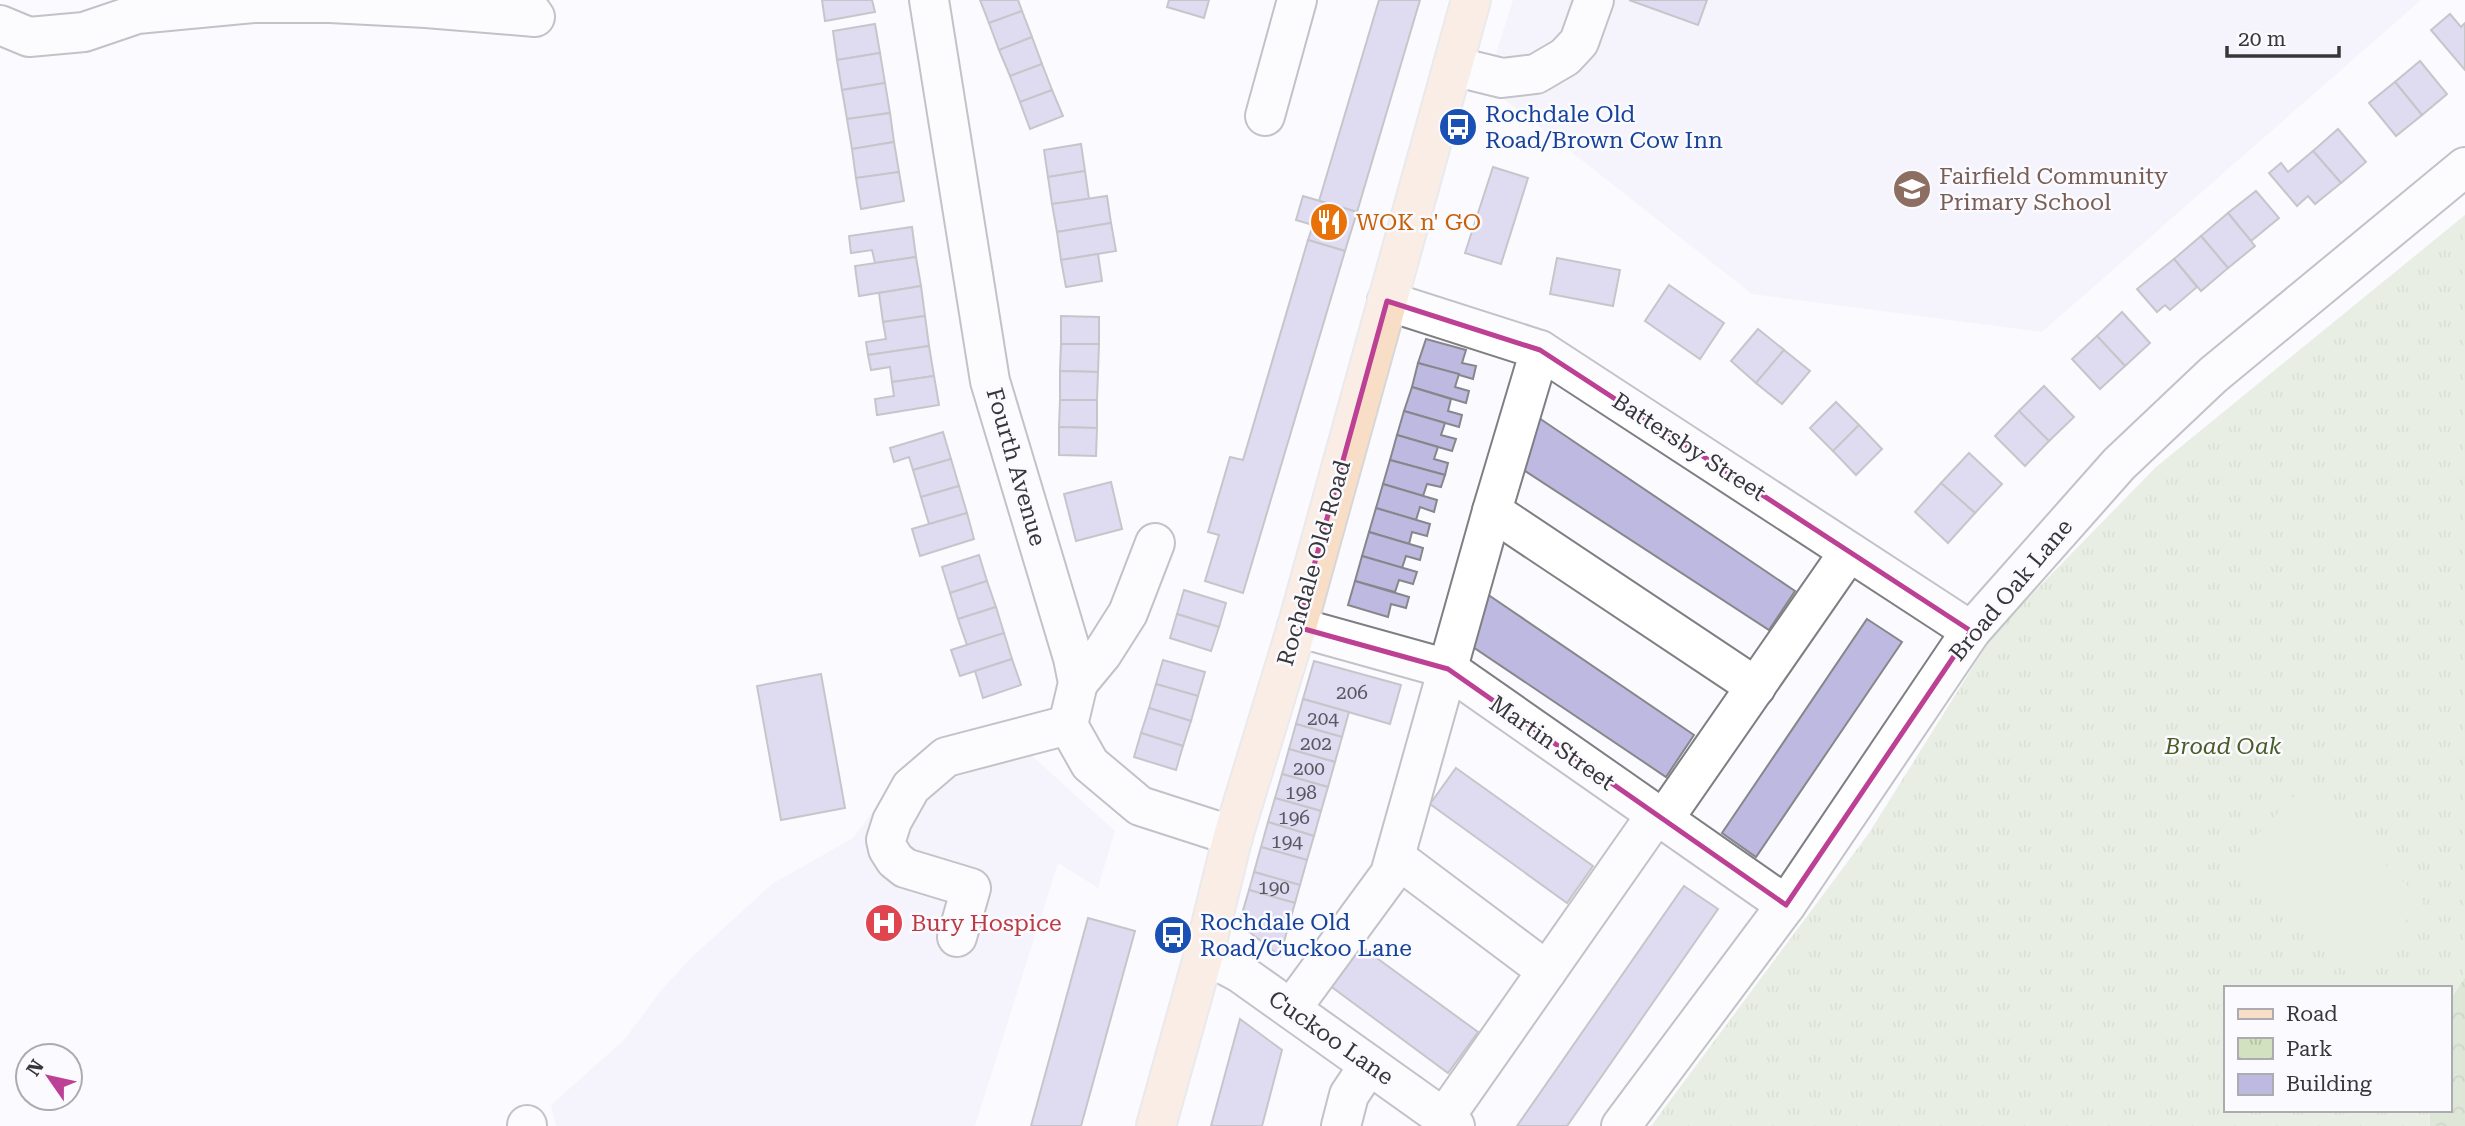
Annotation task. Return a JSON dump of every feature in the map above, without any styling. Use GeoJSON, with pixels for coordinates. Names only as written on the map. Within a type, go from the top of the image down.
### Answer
{"type":"FeatureCollection","features":[{"type":"Feature","properties":{"kind":"main road","name":"Rochdale Old Road"},"geometry":{"type":"LineString","coordinates":[[1156,1126],[1204,954],[1233,836],[1297,627],[1471,0]]}},
{"type":"Feature","properties":{"kind":"street"},"geometry":{"type":"LineString","coordinates":[[0,25],[29,37],[84,32],[137,14],[253,4],[330,3],[535,17],[523,0]]}},
{"type":"Feature","properties":{"kind":"street","name":"Fourth Avenue"},"geometry":{"type":"LineString","coordinates":[[929,0],[990,381],[1073,658],[1078,683],[1068,725]]}},
{"type":"Feature","properties":{"kind":"street"},"geometry":{"type":"LineString","coordinates":[[1265,116],[1297,0]]}},
{"type":"Feature","properties":{"kind":"street"},"geometry":{"type":"LineString","coordinates":[[1453,66],[1502,78],[1536,74],[1565,57],[1579,42],[1594,0]]}},
{"type":"Feature","properties":{"kind":"street","name":"Broad Oak Lane"},"geometry":{"type":"LineString","coordinates":[[1621,1126],[1786,905],[1971,631],[2119,464],[2213,375],[2465,167]]}},
{"type":"Feature","properties":{"kind":"street","name":"Battersby Street"},"geometry":{"type":"LineString","coordinates":[[1387,301],[1540,350],[1971,631]]}},
{"type":"Feature","properties":{"kind":"street"},"geometry":{"type":"LineString","coordinates":[[1291,1009],[1390,874],[1540,350]]}},
{"type":"Feature","properties":{"kind":"street"},"geometry":{"type":"LineString","coordinates":[[1492,511],[1756,687]]}},
{"type":"Feature","properties":{"kind":"street"},"geometry":{"type":"LineString","coordinates":[[1078,683],[1102,654],[1128,613],[1155,543]]}},
{"type":"Feature","properties":{"kind":"street"},"geometry":{"type":"LineString","coordinates":[[1449,1122],[1548,971],[1756,687],[1849,552]]}},
{"type":"Feature","properties":{"kind":"street","name":"Martin Street"},"geometry":{"type":"LineString","coordinates":[[1297,627],[1448,670],[1786,905]]}},
{"type":"Feature","properties":{"kind":"street"},"geometry":{"type":"LineString","coordinates":[[957,937],[971,888],[905,868],[895,860],[886,840],[892,821],[911,787],[946,757],[1068,725],[1090,764],[1140,806],[1233,836]]}},
{"type":"Feature","properties":{"kind":"street"},"geometry":{"type":"LineString","coordinates":[[1395,857],[1548,971]]}},
{"type":"Feature","properties":{"kind":"street","name":"Cuckoo Lane"},"geometry":{"type":"LineString","coordinates":[[1204,954],[1240,973],[1449,1122]]}},
{"type":"Feature","properties":{"kind":"street"},"geometry":{"type":"LineString","coordinates":[[1341,1126],[1349,1095],[1369,1065]]}},
{"type":"Feature","properties":{"kind":"highlighted area"},"geometry":{"type":"Polygon","coordinates":[[[1387,301],[1540,350],[1971,631],[1786,905],[1448,669],[1297,627],[1387,301]]]}},
{"type":"Feature","properties":{"kind":"shaded area","name":"Fairfield Community Primary School"},"geometry":{"type":"Polygon","coordinates":[[[1513,0],[2421,0],[2042,332],[1752,294],[1486,85],[1513,0]]]}},
{"type":"Feature","properties":{"kind":"shaded area","name":"Bury Hospice"},"geometry":{"type":"Polygon","coordinates":[[[1029,753],[1115,831],[1098,888],[1058,863],[975,1126],[556,1126],[551,1105],[625,1039],[662,989],[691,958],[772,884],[853,838],[915,755],[963,774],[1029,753]]]}},
{"type":"Feature","properties":{"kind":"green space","name":"Broad Oak"},"geometry":{"type":"Polygon","coordinates":[[[2465,215],[2465,977],[2451,998],[2451,986],[2224,986],[2224,1112],[2428,1112],[2430,1126],[1651,1126],[1869,833],[1994,633],[2156,467],[2465,215]]]}},
{"type":"Feature","properties":{"kind":"green space"},"geometry":{"type":"Polygon","coordinates":[[[2304,786],[2424,902],[2352,977],[2231,862],[2304,786]]]}},
{"type":"Feature","properties":{"kind":"green space"},"geometry":{"type":"Polygon","coordinates":[[[2465,977],[2465,1126],[2430,1126],[2429,1112],[2451,1112],[2451,998],[2465,977]]]}},
{"type":"Feature","properties":{"kind":"building"},"geometry":{"type":"Polygon","coordinates":[[[822,0],[872,0],[875,12],[825,21],[822,0]]]}},
{"type":"Feature","properties":{"kind":"building"},"geometry":{"type":"Polygon","coordinates":[[[980,0],[1018,0],[1022,11],[989,23],[980,0]]]}},
{"type":"Feature","properties":{"kind":"building"},"geometry":{"type":"Polygon","coordinates":[[[1169,0],[1209,0],[1204,18],[1167,7],[1169,0]]]}},
{"type":"Feature","properties":{"kind":"building"},"geometry":{"type":"Polygon","coordinates":[[[1379,0],[1420,0],[1357,212],[1319,201],[1379,0]]]}},
{"type":"Feature","properties":{"kind":"building"},"geometry":{"type":"Polygon","coordinates":[[[1629,0],[1707,0],[1698,25],[1629,0]]]}},
{"type":"Feature","properties":{"kind":"building"},"geometry":{"type":"Polygon","coordinates":[[[1022,11],[1032,37],[999,50],[989,23],[1022,11]]]}},
{"type":"Feature","properties":{"kind":"building"},"geometry":{"type":"Polygon","coordinates":[[[2450,14],[2461,27],[2465,23],[2465,70],[2431,30],[2450,14]]]}},
{"type":"Feature","properties":{"kind":"building"},"geometry":{"type":"Polygon","coordinates":[[[875,24],[880,53],[837,60],[833,31],[875,24]]]}},
{"type":"Feature","properties":{"kind":"building"},"geometry":{"type":"Polygon","coordinates":[[[1032,37],[1042,64],[1010,76],[999,50],[1032,37]]]}},
{"type":"Feature","properties":{"kind":"building"},"geometry":{"type":"Polygon","coordinates":[[[880,53],[885,83],[842,90],[837,60],[880,53]]]}},
{"type":"Feature","properties":{"kind":"building"},"geometry":{"type":"Polygon","coordinates":[[[2420,61],[2447,94],[2422,115],[2395,82],[2420,61]]]}},
{"type":"Feature","properties":{"kind":"building"},"geometry":{"type":"Polygon","coordinates":[[[1042,64],[1052,90],[1020,102],[1010,76],[1042,64]]]}},
{"type":"Feature","properties":{"kind":"building"},"geometry":{"type":"Polygon","coordinates":[[[2395,82],[2422,115],[2396,136],[2369,103],[2395,82]]]}},
{"type":"Feature","properties":{"kind":"building"},"geometry":{"type":"Polygon","coordinates":[[[885,83],[890,113],[847,119],[842,90],[885,83]]]}},
{"type":"Feature","properties":{"kind":"building"},"geometry":{"type":"Polygon","coordinates":[[[1052,90],[1063,116],[1030,129],[1020,102],[1052,90]]]}},
{"type":"Feature","properties":{"kind":"building"},"geometry":{"type":"Polygon","coordinates":[[[890,113],[894,142],[852,149],[847,119],[890,113]]]}},
{"type":"Feature","properties":{"kind":"building"},"geometry":{"type":"Polygon","coordinates":[[[2338,129],[2366,162],[2341,183],[2313,151],[2338,129]]]}},
{"type":"Feature","properties":{"kind":"building"},"geometry":{"type":"Polygon","coordinates":[[[894,142],[899,172],[856,178],[852,149],[894,142]]]}},
{"type":"Feature","properties":{"kind":"building"},"geometry":{"type":"Polygon","coordinates":[[[1081,144],[1085,171],[1048,177],[1044,150],[1081,144]]]}},
{"type":"Feature","properties":{"kind":"building"},"geometry":{"type":"Polygon","coordinates":[[[2313,151],[2341,183],[2315,204],[2308,196],[2297,206],[2269,173],[2281,163],[2288,172],[2313,151]]]}},
{"type":"Feature","properties":{"kind":"building"},"geometry":{"type":"Polygon","coordinates":[[[1493,167],[1528,178],[1501,264],[1465,253],[1493,167]]]}},
{"type":"Feature","properties":{"kind":"building"},"geometry":{"type":"Polygon","coordinates":[[[1085,171],[1089,199],[1052,204],[1048,177],[1085,171]]]}},
{"type":"Feature","properties":{"kind":"building"},"geometry":{"type":"Polygon","coordinates":[[[899,172],[904,201],[861,209],[856,178],[899,172]]]}},
{"type":"Feature","properties":{"kind":"building"},"geometry":{"type":"Polygon","coordinates":[[[2256,191],[2279,218],[2251,241],[2228,213],[2256,191]]]}},
{"type":"Feature","properties":{"kind":"building"},"geometry":{"type":"Polygon","coordinates":[[[1107,196],[1111,223],[1057,232],[1052,204],[1107,196]]]}},
{"type":"Feature","properties":{"kind":"building","name":"WOK n' GO"},"geometry":{"type":"Polygon","coordinates":[[[1303,196],[1357,212],[1345,251],[1308,240],[1313,225],[1296,220],[1303,196]]]}},
{"type":"Feature","properties":{"kind":"building"},"geometry":{"type":"Polygon","coordinates":[[[2228,213],[2255,246],[2228,268],[2201,236],[2228,213]]]}},
{"type":"Feature","properties":{"kind":"building"},"geometry":{"type":"Polygon","coordinates":[[[1111,223],[1116,251],[1061,260],[1057,232],[1111,223]]]}},
{"type":"Feature","properties":{"kind":"building"},"geometry":{"type":"Polygon","coordinates":[[[912,227],[916,257],[875,263],[872,250],[851,253],[849,236],[912,227]]]}},
{"type":"Feature","properties":{"kind":"building"},"geometry":{"type":"Polygon","coordinates":[[[2201,236],[2228,268],[2201,291],[2174,259],[2201,236]]]}},
{"type":"Feature","properties":{"kind":"building"},"geometry":{"type":"Polygon","coordinates":[[[1308,240],[1345,251],[1243,593],[1205,581],[1219,535],[1208,532],[1230,457],[1243,460],[1308,240]]]}},
{"type":"Feature","properties":{"kind":"building"},"geometry":{"type":"Polygon","coordinates":[[[1098,254],[1102,281],[1066,287],[1061,260],[1098,254]]]}},
{"type":"Feature","properties":{"kind":"building"},"geometry":{"type":"Polygon","coordinates":[[[916,257],[921,286],[859,296],[855,266],[916,257]]]}},
{"type":"Feature","properties":{"kind":"building"},"geometry":{"type":"Polygon","coordinates":[[[1557,258],[1620,270],[1613,306],[1550,294],[1557,258]]]}},
{"type":"Feature","properties":{"kind":"building"},"geometry":{"type":"Polygon","coordinates":[[[2174,259],[2197,287],[2170,310],[2165,305],[2157,312],[2137,289],[2174,259]]]}},
{"type":"Feature","properties":{"kind":"building"},"geometry":{"type":"Polygon","coordinates":[[[1669,285],[1724,323],[1700,359],[1645,321],[1669,285]]]}},
{"type":"Feature","properties":{"kind":"building"},"geometry":{"type":"Polygon","coordinates":[[[921,286],[925,316],[883,322],[879,293],[921,286]]]}},
{"type":"Feature","properties":{"kind":"building"},"geometry":{"type":"Polygon","coordinates":[[[2122,312],[2150,343],[2125,366],[2097,336],[2122,312]]]}},
{"type":"Feature","properties":{"kind":"building"},"geometry":{"type":"Polygon","coordinates":[[[925,316],[929,346],[868,355],[866,342],[886,339],[883,322],[925,316]]]}},
{"type":"Feature","properties":{"kind":"building"},"geometry":{"type":"Polygon","coordinates":[[[1061,316],[1099,317],[1099,344],[1061,344],[1061,316]]]}},
{"type":"Feature","properties":{"kind":"building"},"geometry":{"type":"Polygon","coordinates":[[[1758,329],[1784,350],[1756,383],[1731,361],[1758,329]]]}},
{"type":"Feature","properties":{"kind":"building"},"geometry":{"type":"Polygon","coordinates":[[[2097,336],[2125,366],[2100,389],[2072,359],[2097,336]]]}},
{"type":"Feature","properties":{"kind":"building"},"geometry":{"type":"Polygon","coordinates":[[[1426,339],[1466,350],[1462,363],[1476,366],[1473,379],[1418,363],[1426,339]]]}},
{"type":"Feature","properties":{"kind":"building"},"geometry":{"type":"Polygon","coordinates":[[[1061,344],[1099,344],[1098,372],[1060,371],[1061,344]]]}},
{"type":"Feature","properties":{"kind":"building"},"geometry":{"type":"Polygon","coordinates":[[[929,346],[934,376],[892,382],[890,367],[871,370],[868,355],[929,346]]]}},
{"type":"Feature","properties":{"kind":"building"},"geometry":{"type":"Polygon","coordinates":[[[1784,350],[1810,371],[1782,404],[1756,383],[1784,350]]]}},
{"type":"Feature","properties":{"kind":"building"},"geometry":{"type":"Polygon","coordinates":[[[1418,363],[1459,374],[1455,387],[1469,391],[1466,403],[1412,387],[1418,363]]]}},
{"type":"Feature","properties":{"kind":"building"},"geometry":{"type":"Polygon","coordinates":[[[1060,371],[1098,372],[1097,400],[1060,400],[1060,371]]]}},
{"type":"Feature","properties":{"kind":"building"},"geometry":{"type":"Polygon","coordinates":[[[934,376],[939,405],[877,415],[875,399],[894,396],[892,382],[934,376]]]}},
{"type":"Feature","properties":{"kind":"building"},"geometry":{"type":"Polygon","coordinates":[[[2044,386],[2074,417],[2049,441],[2019,411],[2044,386]]]}},
{"type":"Feature","properties":{"kind":"building"},"geometry":{"type":"Polygon","coordinates":[[[1412,387],[1451,399],[1448,411],[1462,415],[1459,427],[1404,411],[1412,387]]]}},
{"type":"Feature","properties":{"kind":"building"},"geometry":{"type":"Polygon","coordinates":[[[1060,400],[1097,400],[1097,428],[1059,427],[1060,400]]]}},
{"type":"Feature","properties":{"kind":"building"},"geometry":{"type":"Polygon","coordinates":[[[1836,402],[1859,425],[1833,451],[1810,428],[1836,402]]]}},
{"type":"Feature","properties":{"kind":"building"},"geometry":{"type":"Polygon","coordinates":[[[1404,411],[1445,423],[1441,435],[1456,439],[1452,451],[1397,435],[1404,411]]]}},
{"type":"Feature","properties":{"kind":"building"},"geometry":{"type":"Polygon","coordinates":[[[2019,411],[2049,441],[2025,466],[1995,436],[2019,411]]]}},
{"type":"Feature","properties":{"kind":"building"},"geometry":{"type":"Polygon","coordinates":[[[1539,418],[1795,591],[1769,630],[1522,469],[1539,418]]]}},
{"type":"Feature","properties":{"kind":"building"},"geometry":{"type":"Polygon","coordinates":[[[1859,425],[1882,449],[1856,475],[1833,451],[1859,425]]]}},
{"type":"Feature","properties":{"kind":"building"},"geometry":{"type":"Polygon","coordinates":[[[1059,427],[1097,428],[1096,456],[1059,455],[1059,427]]]}},
{"type":"Feature","properties":{"kind":"building"},"geometry":{"type":"Polygon","coordinates":[[[943,432],[951,459],[913,470],[909,457],[894,462],[890,448],[943,432]]]}},
{"type":"Feature","properties":{"kind":"building"},"geometry":{"type":"Polygon","coordinates":[[[1397,435],[1438,447],[1434,459],[1448,463],[1445,475],[1390,460],[1397,435]]]}},
{"type":"Feature","properties":{"kind":"building"},"geometry":{"type":"Polygon","coordinates":[[[1969,453],[2002,484],[1975,513],[1941,483],[1969,453]]]}},
{"type":"Feature","properties":{"kind":"building"},"geometry":{"type":"Polygon","coordinates":[[[951,459],[959,486],[921,497],[913,470],[951,459]]]}},
{"type":"Feature","properties":{"kind":"building"},"geometry":{"type":"Polygon","coordinates":[[[1390,460],[1445,475],[1441,487],[1427,484],[1423,496],[1383,484],[1390,460]]]}},
{"type":"Feature","properties":{"kind":"building"},"geometry":{"type":"Polygon","coordinates":[[[1111,482],[1122,529],[1076,541],[1064,494],[1111,482]]]}},
{"type":"Feature","properties":{"kind":"building"},"geometry":{"type":"Polygon","coordinates":[[[1941,483],[1975,513],[1948,543],[1915,512],[1941,483]]]}},
{"type":"Feature","properties":{"kind":"building"},"geometry":{"type":"Polygon","coordinates":[[[1383,484],[1437,500],[1434,512],[1420,507],[1416,520],[1376,508],[1383,484]]]}},
{"type":"Feature","properties":{"kind":"building"},"geometry":{"type":"Polygon","coordinates":[[[959,486],[967,513],[929,524],[921,497],[959,486]]]}},
{"type":"Feature","properties":{"kind":"building"},"geometry":{"type":"Polygon","coordinates":[[[1376,508],[1430,524],[1427,536],[1412,532],[1409,544],[1369,532],[1376,508]]]}},
{"type":"Feature","properties":{"kind":"building"},"geometry":{"type":"Polygon","coordinates":[[[967,513],[974,539],[920,556],[912,529],[967,513]]]}},
{"type":"Feature","properties":{"kind":"building"},"geometry":{"type":"Polygon","coordinates":[[[1369,532],[1423,548],[1420,560],[1406,556],[1402,568],[1362,556],[1369,532]]]}},
{"type":"Feature","properties":{"kind":"building"},"geometry":{"type":"Polygon","coordinates":[[[979,555],[987,581],[950,593],[942,567],[979,555]]]}},
{"type":"Feature","properties":{"kind":"building"},"geometry":{"type":"Polygon","coordinates":[[[1362,556],[1417,572],[1413,584],[1399,580],[1395,592],[1355,581],[1362,556]]]}},
{"type":"Feature","properties":{"kind":"building"},"geometry":{"type":"Polygon","coordinates":[[[987,581],[996,607],[958,619],[950,593],[987,581]]]}},
{"type":"Feature","properties":{"kind":"building"},"geometry":{"type":"Polygon","coordinates":[[[1355,581],[1409,597],[1406,608],[1391,604],[1388,617],[1348,605],[1355,581]]]}},
{"type":"Feature","properties":{"kind":"building"},"geometry":{"type":"Polygon","coordinates":[[[1184,590],[1226,603],[1219,627],[1177,614],[1184,590]]]}},
{"type":"Feature","properties":{"kind":"building"},"geometry":{"type":"Polygon","coordinates":[[[1487,594],[1694,735],[1666,777],[1473,647],[1487,594]]]}},
{"type":"Feature","properties":{"kind":"building"},"geometry":{"type":"Polygon","coordinates":[[[996,607],[1004,633],[967,645],[958,619],[996,607]]]}},
{"type":"Feature","properties":{"kind":"building"},"geometry":{"type":"Polygon","coordinates":[[[1177,614],[1219,627],[1211,651],[1170,638],[1177,614]]]}},
{"type":"Feature","properties":{"kind":"building"},"geometry":{"type":"Polygon","coordinates":[[[1867,619],[1902,642],[1756,857],[1722,833],[1867,619]]]}},
{"type":"Feature","properties":{"kind":"building"},"geometry":{"type":"Polygon","coordinates":[[[1004,633],[1012,659],[960,676],[951,650],[1004,633]]]}},
{"type":"Feature","properties":{"kind":"building"},"geometry":{"type":"Polygon","coordinates":[[[1012,659],[1021,685],[983,698],[975,671],[1012,659]]]}},
{"type":"Feature","properties":{"kind":"building"},"geometry":{"type":"Polygon","coordinates":[[[1163,660],[1205,672],[1198,696],[1156,684],[1163,660]]]}},
{"type":"Feature","properties":{"kind":"building"},"geometry":{"type":"Polygon","coordinates":[[[1314,661],[1401,685],[1390,724],[1303,699],[1314,661]]]}},
{"type":"Feature","properties":{"kind":"building"},"geometry":{"type":"Polygon","coordinates":[[[821,674],[845,808],[781,820],[757,686],[821,674]]]}},
{"type":"Feature","properties":{"kind":"building"},"geometry":{"type":"Polygon","coordinates":[[[1156,684],[1198,696],[1191,721],[1149,708],[1156,684]]]}},
{"type":"Feature","properties":{"kind":"building"},"geometry":{"type":"Polygon","coordinates":[[[1303,699],[1349,712],[1342,737],[1296,724],[1303,699]]]}},
{"type":"Feature","properties":{"kind":"building"},"geometry":{"type":"Polygon","coordinates":[[[1149,708],[1191,721],[1183,746],[1141,733],[1149,708]]]}},
{"type":"Feature","properties":{"kind":"building"},"geometry":{"type":"Polygon","coordinates":[[[1296,724],[1342,737],[1335,762],[1289,749],[1296,724]]]}},
{"type":"Feature","properties":{"kind":"building"},"geometry":{"type":"Polygon","coordinates":[[[1141,733],[1183,746],[1176,770],[1134,757],[1141,733]]]}},
{"type":"Feature","properties":{"kind":"building"},"geometry":{"type":"Polygon","coordinates":[[[1289,749],[1335,762],[1328,787],[1282,774],[1289,749]]]}},
{"type":"Feature","properties":{"kind":"building"},"geometry":{"type":"Polygon","coordinates":[[[1456,768],[1593,866],[1567,903],[1430,804],[1456,768]]]}},
{"type":"Feature","properties":{"kind":"building"},"geometry":{"type":"Polygon","coordinates":[[[1282,774],[1328,787],[1321,811],[1275,798],[1282,774]]]}},
{"type":"Feature","properties":{"kind":"building"},"geometry":{"type":"Polygon","coordinates":[[[1275,798],[1321,811],[1314,836],[1268,822],[1275,798]]]}},
{"type":"Feature","properties":{"kind":"building"},"geometry":{"type":"Polygon","coordinates":[[[1268,822],[1314,836],[1307,860],[1261,847],[1268,822]]]}},
{"type":"Feature","properties":{"kind":"building"},"geometry":{"type":"Polygon","coordinates":[[[1261,847],[1307,860],[1300,885],[1254,872],[1261,847]]]}},
{"type":"Feature","properties":{"kind":"building"},"geometry":{"type":"Polygon","coordinates":[[[1254,872],[1300,885],[1295,903],[1249,890],[1254,872]]]}},
{"type":"Feature","properties":{"kind":"building"},"geometry":{"type":"Polygon","coordinates":[[[1684,886],[1718,909],[1567,1126],[1517,1126],[1684,886]]]}},
{"type":"Feature","properties":{"kind":"building"},"geometry":{"type":"Polygon","coordinates":[[[1249,890],[1295,903],[1280,956],[1239,924],[1249,890]]]}},
{"type":"Feature","properties":{"kind":"building"},"geometry":{"type":"Polygon","coordinates":[[[1088,918],[1135,931],[1081,1126],[1031,1126],[1088,918]]]}},
{"type":"Feature","properties":{"kind":"building"},"geometry":{"type":"Polygon","coordinates":[[[1359,945],[1478,1032],[1448,1073],[1329,985],[1359,945]]]}},
{"type":"Feature","properties":{"kind":"building"},"geometry":{"type":"Polygon","coordinates":[[[1240,1019],[1282,1050],[1262,1126],[1211,1126],[1240,1019]]]}},
{"type":"Feature","properties":{"kind":"place","name":"Rochdale Old Road/Brown Cow Inn"},"geometry":{"type":"Point","coordinates":[1458,127]}},
{"type":"Feature","properties":{"kind":"place","name":"Fairfield Community Primary School"},"geometry":{"type":"Point","coordinates":[1912,189]}},
{"type":"Feature","properties":{"kind":"place","name":"WOK n' GO"},"geometry":{"type":"Point","coordinates":[1329,222]}},
{"type":"Feature","properties":{"kind":"place","name":"Bury Hospice"},"geometry":{"type":"Point","coordinates":[884,923]}},
{"type":"Feature","properties":{"kind":"place","name":"Rochdale Old Road/Cuckoo Lane"},"geometry":{"type":"Point","coordinates":[1173,935]}}]}
